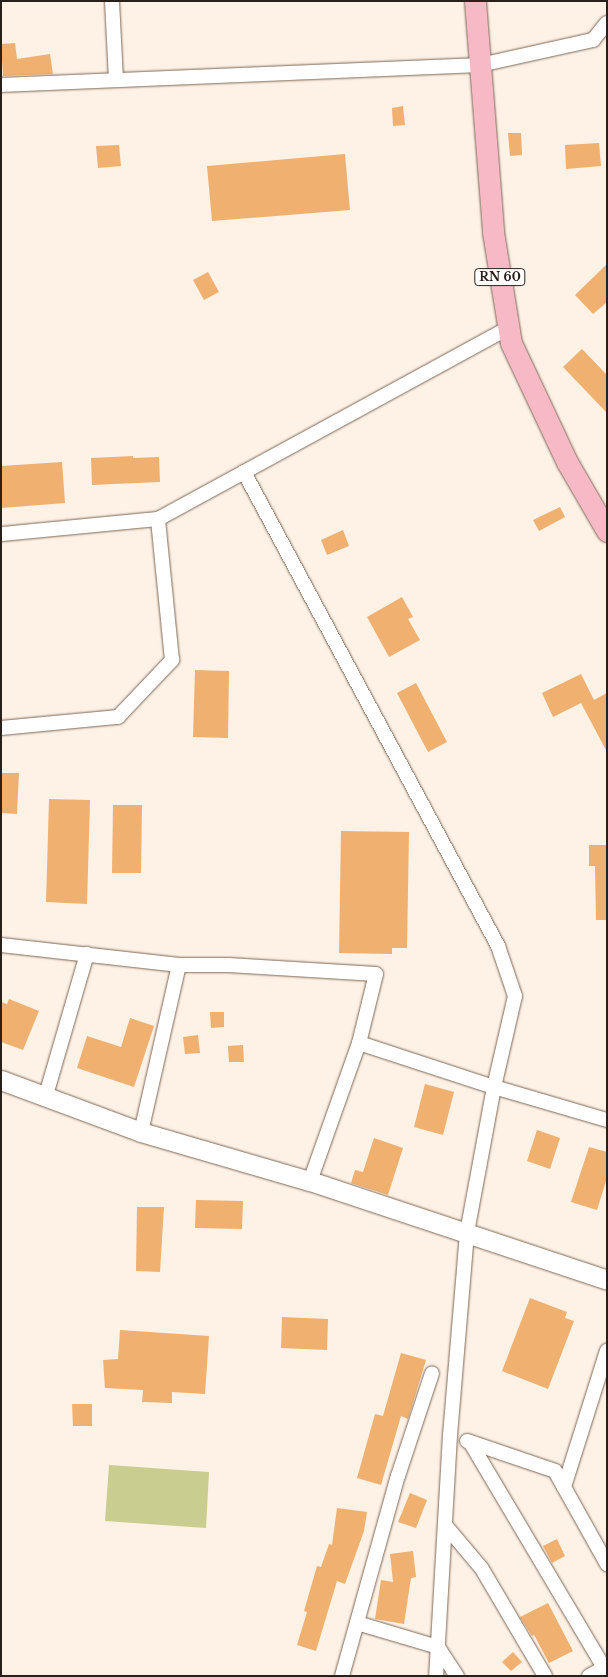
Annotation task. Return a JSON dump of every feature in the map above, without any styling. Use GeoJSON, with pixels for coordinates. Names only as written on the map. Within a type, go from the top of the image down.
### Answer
{"type":"FeatureCollection","features":[{"type":"Feature","properties":{"kind":"main road","name":"RN 60"},"geometry":{"type":"LineString","coordinates":[[476,1],[493,232],[511,343],[567,462],[607,531]]}},
{"type":"Feature","properties":{"kind":"main road"},"geometry":{"type":"LineString","coordinates":[[1,1080],[46,1095],[140,1132],[310,1182],[607,1280]]}},
{"type":"Feature","properties":{"kind":"street"},"geometry":{"type":"LineString","coordinates":[[112,1],[116,80]]}},
{"type":"Feature","properties":{"kind":"street"},"geometry":{"type":"LineString","coordinates":[[1,84],[480,65],[594,40],[607,23]]}},
{"type":"Feature","properties":{"kind":"street"},"geometry":{"type":"LineString","coordinates":[[1,534],[158,520],[509,328]]}},
{"type":"Feature","properties":{"kind":"street"},"geometry":{"type":"LineString","coordinates":[[244,472],[498,946],[515,996],[494,1087],[467,1233],[450,1435],[436,1676]]}},
{"type":"Feature","properties":{"kind":"street"},"geometry":{"type":"LineString","coordinates":[[1,728],[118,717],[172,660],[158,520]]}},
{"type":"Feature","properties":{"kind":"street"},"geometry":{"type":"LineString","coordinates":[[1,945],[179,965],[228,964],[376,974],[359,1043],[310,1182]]}},
{"type":"Feature","properties":{"kind":"street"},"geometry":{"type":"LineString","coordinates":[[46,1095],[87,954]]}},
{"type":"Feature","properties":{"kind":"street"},"geometry":{"type":"LineString","coordinates":[[140,1132],[179,965]]}},
{"type":"Feature","properties":{"kind":"street"},"geometry":{"type":"LineString","coordinates":[[359,1043],[494,1087],[607,1120]]}},
{"type":"Feature","properties":{"kind":"street"},"geometry":{"type":"LineString","coordinates":[[564,1487],[607,1351]]}},
{"type":"Feature","properties":{"kind":"street"},"geometry":{"type":"LineString","coordinates":[[342,1676],[398,1476],[432,1373]]}},
{"type":"Feature","properties":{"kind":"street"},"geometry":{"type":"LineString","coordinates":[[450,1435],[555,1471],[607,1564]]}},
{"type":"Feature","properties":{"kind":"street"},"geometry":{"type":"LineString","coordinates":[[470,1442],[606,1669],[589,1676]]}},
{"type":"Feature","properties":{"kind":"street"},"geometry":{"type":"LineString","coordinates":[[445,1525],[482,1569],[544,1676]]}},
{"type":"Feature","properties":{"kind":"street"},"geometry":{"type":"LineString","coordinates":[[357,1623],[438,1647],[457,1676]]}},
{"type":"Feature","properties":{"kind":"green space"},"geometry":{"type":"Polygon","coordinates":[[[109,1465],[209,1472],[206,1528],[105,1521],[109,1465]]]}},
{"type":"Feature","properties":{"kind":"building"},"geometry":{"type":"Polygon","coordinates":[[[15,43],[17,59],[50,54],[53,74],[3,76],[1,44],[15,43]]]}},
{"type":"Feature","properties":{"kind":"building"},"geometry":{"type":"Polygon","coordinates":[[[403,106],[405,125],[393,126],[392,108],[403,106]]]}},
{"type":"Feature","properties":{"kind":"building"},"geometry":{"type":"Polygon","coordinates":[[[508,133],[521,133],[522,155],[510,156],[508,133]]]}},
{"type":"Feature","properties":{"kind":"building"},"geometry":{"type":"Polygon","coordinates":[[[599,143],[601,166],[566,169],[565,145],[599,143]]]}},
{"type":"Feature","properties":{"kind":"building"},"geometry":{"type":"Polygon","coordinates":[[[119,145],[121,166],[98,168],[96,146],[119,145]]]}},
{"type":"Feature","properties":{"kind":"building"},"geometry":{"type":"Polygon","coordinates":[[[345,154],[350,210],[212,221],[207,166],[345,154]]]}},
{"type":"Feature","properties":{"kind":"building"},"geometry":{"type":"Polygon","coordinates":[[[607,264],[607,302],[593,314],[575,295],[607,264]]]}},
{"type":"Feature","properties":{"kind":"building"},"geometry":{"type":"Polygon","coordinates":[[[208,272],[219,292],[204,300],[193,280],[208,272]]]}},
{"type":"Feature","properties":{"kind":"building"},"geometry":{"type":"Polygon","coordinates":[[[582,349],[607,375],[607,413],[563,367],[582,349]]]}},
{"type":"Feature","properties":{"kind":"building"},"geometry":{"type":"Polygon","coordinates":[[[133,456],[133,458],[159,457],[160,482],[92,485],[91,458],[133,456]]]}},
{"type":"Feature","properties":{"kind":"building"},"geometry":{"type":"Polygon","coordinates":[[[62,462],[65,503],[1,508],[1,466],[62,462]]]}},
{"type":"Feature","properties":{"kind":"building"},"geometry":{"type":"Polygon","coordinates":[[[560,507],[565,517],[539,531],[533,520],[560,507]]]}},
{"type":"Feature","properties":{"kind":"building"},"geometry":{"type":"Polygon","coordinates":[[[343,530],[349,546],[327,555],[321,540],[343,530]]]}},
{"type":"Feature","properties":{"kind":"building"},"geometry":{"type":"Polygon","coordinates":[[[402,597],[413,617],[408,619],[420,640],[389,657],[367,617],[402,597]]]}},
{"type":"Feature","properties":{"kind":"building"},"geometry":{"type":"Polygon","coordinates":[[[195,670],[229,671],[228,738],[193,737],[195,670]]]}},
{"type":"Feature","properties":{"kind":"building"},"geometry":{"type":"Polygon","coordinates":[[[581,674],[594,700],[607,693],[607,752],[581,703],[553,717],[542,693],[581,674]]]}},
{"type":"Feature","properties":{"kind":"building"},"geometry":{"type":"Polygon","coordinates":[[[416,683],[447,742],[428,752],[397,693],[416,683]]]}},
{"type":"Feature","properties":{"kind":"building"},"geometry":{"type":"Polygon","coordinates":[[[1,773],[19,773],[17,814],[1,813],[1,773]]]}},
{"type":"Feature","properties":{"kind":"building"},"geometry":{"type":"Polygon","coordinates":[[[49,799],[90,800],[87,904],[46,902],[49,799]]]}},
{"type":"Feature","properties":{"kind":"building"},"geometry":{"type":"Polygon","coordinates":[[[113,805],[142,805],[141,873],[112,873],[113,805]]]}},
{"type":"Feature","properties":{"kind":"building"},"geometry":{"type":"Polygon","coordinates":[[[341,831],[409,832],[407,948],[392,948],[392,954],[339,953],[341,831]]]}},
{"type":"Feature","properties":{"kind":"building"},"geometry":{"type":"Polygon","coordinates":[[[589,845],[607,845],[607,920],[596,920],[595,866],[589,866],[589,845]]]}},
{"type":"Feature","properties":{"kind":"building"},"geometry":{"type":"Polygon","coordinates":[[[9,999],[39,1011],[23,1050],[1,1042],[1,1002],[7,1004],[9,999]]]}},
{"type":"Feature","properties":{"kind":"building"},"geometry":{"type":"Polygon","coordinates":[[[210,1012],[224,1012],[224,1027],[211,1028],[210,1012]]]}},
{"type":"Feature","properties":{"kind":"building"},"geometry":{"type":"Polygon","coordinates":[[[130,1018],[154,1026],[134,1087],[77,1068],[87,1036],[121,1047],[130,1018]]]}},
{"type":"Feature","properties":{"kind":"building"},"geometry":{"type":"Polygon","coordinates":[[[198,1035],[200,1053],[185,1054],[183,1037],[198,1035]]]}},
{"type":"Feature","properties":{"kind":"building"},"geometry":{"type":"Polygon","coordinates":[[[243,1045],[244,1062],[229,1062],[228,1046],[243,1045]]]}},
{"type":"Feature","properties":{"kind":"building"},"geometry":{"type":"Polygon","coordinates":[[[425,1084],[454,1092],[443,1135],[414,1127],[425,1084]]]}},
{"type":"Feature","properties":{"kind":"building"},"geometry":{"type":"Polygon","coordinates":[[[537,1130],[560,1138],[550,1169],[527,1161],[537,1130]]]}},
{"type":"Feature","properties":{"kind":"building"},"geometry":{"type":"Polygon","coordinates":[[[374,1138],[403,1148],[388,1195],[351,1183],[355,1170],[363,1172],[374,1138]]]}},
{"type":"Feature","properties":{"kind":"building"},"geometry":{"type":"Polygon","coordinates":[[[589,1147],[607,1152],[607,1178],[597,1210],[571,1202],[589,1147]]]}},
{"type":"Feature","properties":{"kind":"building"},"geometry":{"type":"Polygon","coordinates":[[[196,1200],[243,1201],[242,1229],[195,1228],[196,1200]]]}},
{"type":"Feature","properties":{"kind":"building"},"geometry":{"type":"Polygon","coordinates":[[[137,1207],[164,1207],[160,1272],[136,1271],[137,1207]]]}},
{"type":"Feature","properties":{"kind":"building"},"geometry":{"type":"Polygon","coordinates":[[[530,1298],[567,1312],[565,1318],[574,1321],[548,1389],[502,1371],[530,1298]]]}},
{"type":"Feature","properties":{"kind":"building"},"geometry":{"type":"Polygon","coordinates":[[[282,1317],[328,1319],[327,1350],[281,1348],[282,1317]]]}},
{"type":"Feature","properties":{"kind":"building"},"geometry":{"type":"Polygon","coordinates":[[[120,1330],[209,1336],[205,1394],[172,1392],[172,1403],[142,1402],[143,1390],[105,1388],[103,1360],[118,1359],[120,1330]]]}},
{"type":"Feature","properties":{"kind":"building"},"geometry":{"type":"Polygon","coordinates":[[[401,1353],[426,1360],[408,1419],[401,1416],[381,1485],[357,1478],[375,1414],[383,1416],[401,1353]]]}},
{"type":"Feature","properties":{"kind":"building"},"geometry":{"type":"Polygon","coordinates":[[[72,1404],[92,1404],[92,1426],[73,1426],[72,1404]]]}},
{"type":"Feature","properties":{"kind":"building"},"geometry":{"type":"Polygon","coordinates":[[[410,1493],[427,1500],[416,1528],[398,1522],[410,1493]]]}},
{"type":"Feature","properties":{"kind":"building"},"geometry":{"type":"Polygon","coordinates":[[[337,1508],[367,1512],[364,1531],[345,1584],[337,1581],[316,1651],[297,1645],[307,1612],[304,1611],[317,1566],[321,1567],[329,1544],[332,1545],[337,1508]]]}},
{"type":"Feature","properties":{"kind":"building"},"geometry":{"type":"Polygon","coordinates":[[[557,1539],[565,1556],[552,1563],[543,1546],[557,1539]]]}},
{"type":"Feature","properties":{"kind":"building"},"geometry":{"type":"Polygon","coordinates":[[[413,1551],[416,1577],[411,1578],[404,1624],[375,1619],[381,1580],[393,1582],[390,1554],[413,1551]]]}},
{"type":"Feature","properties":{"kind":"building"},"geometry":{"type":"Polygon","coordinates":[[[548,1603],[573,1651],[549,1663],[534,1635],[532,1636],[520,1617],[548,1603]]]}},
{"type":"Feature","properties":{"kind":"building"},"geometry":{"type":"Polygon","coordinates":[[[513,1652],[522,1662],[511,1671],[502,1662],[513,1652]]]}}]}
